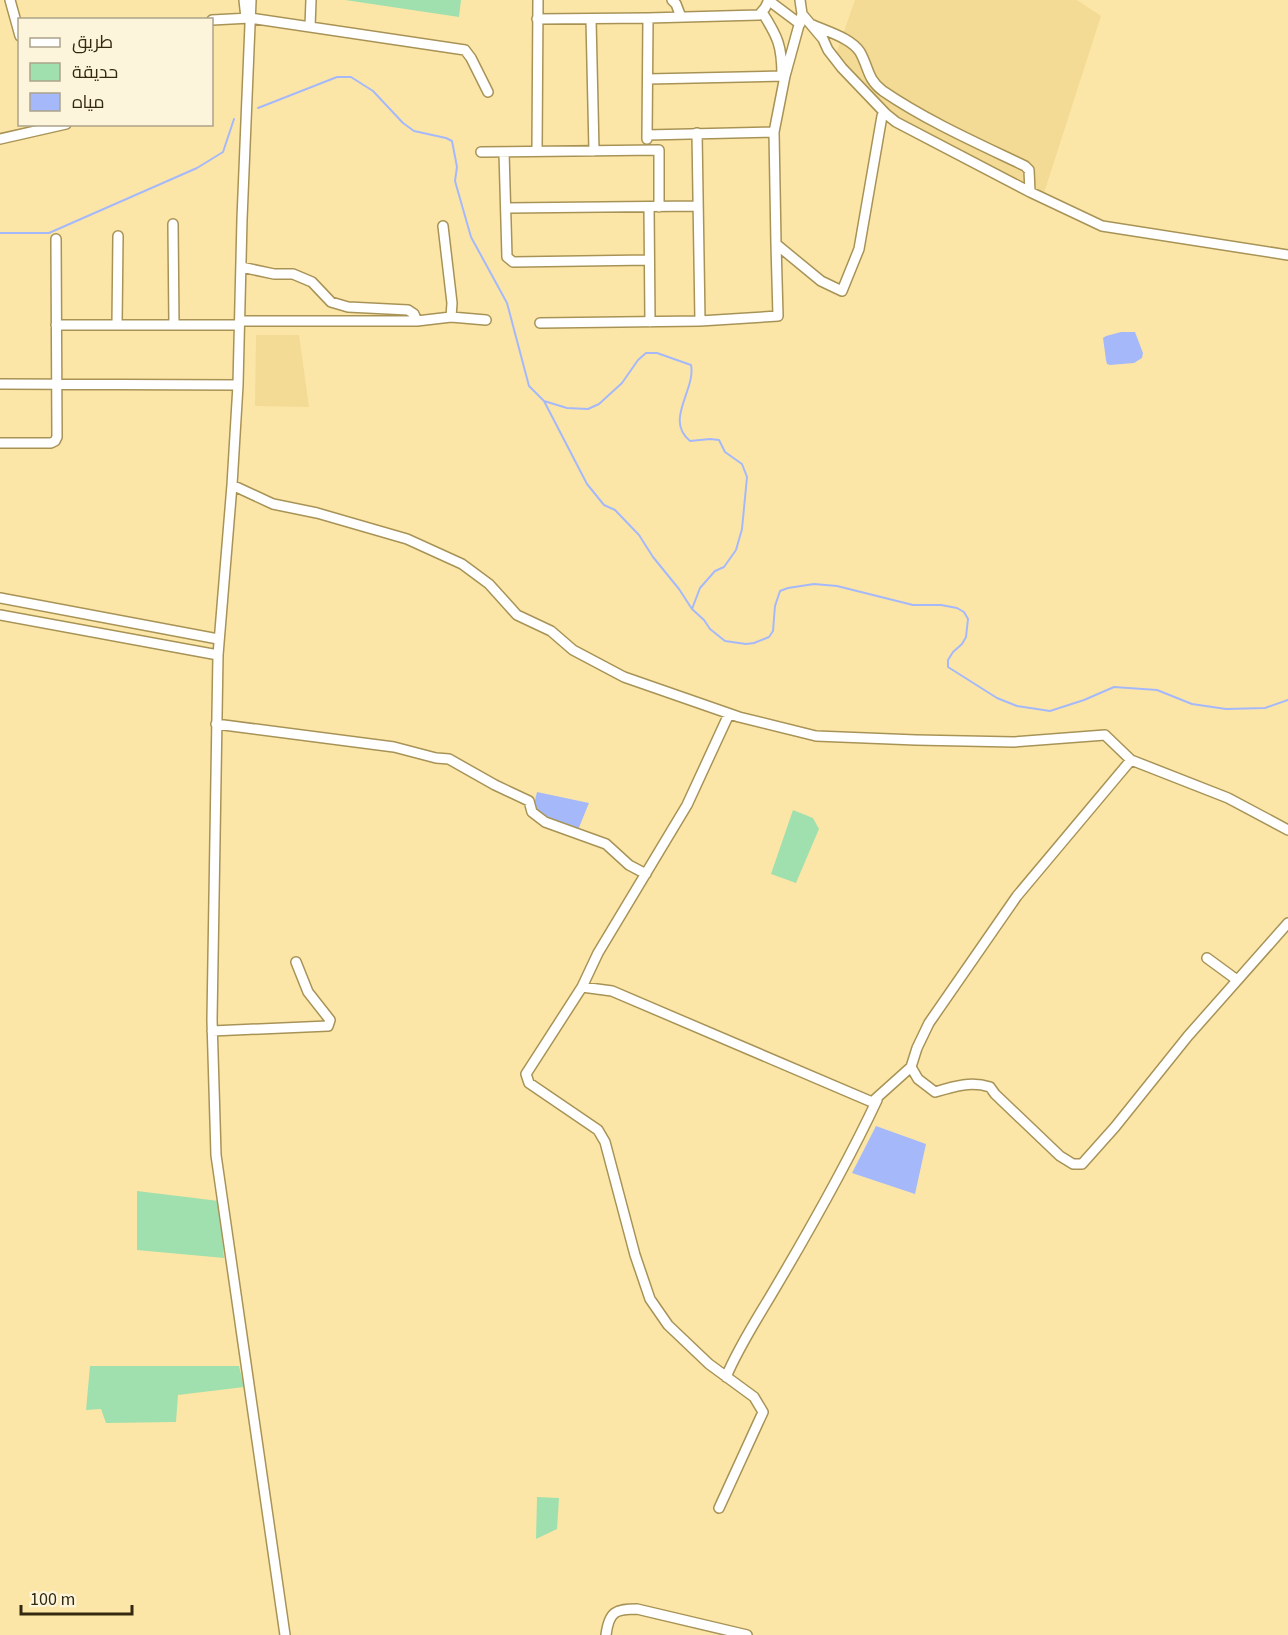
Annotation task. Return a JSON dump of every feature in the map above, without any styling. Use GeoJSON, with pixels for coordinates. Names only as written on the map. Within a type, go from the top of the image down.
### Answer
{"type":"FeatureCollection","features":[{"type":"Feature","properties":{"kind":"street"},"geometry":{"type":"LineString","coordinates":[[10,0],[18,29]]}},
{"type":"Feature","properties":{"kind":"street"},"geometry":{"type":"LineString","coordinates":[[244,0],[249,35],[238,385],[232,485],[218,639],[212,1030],[216,1155],[285,1635]]}},
{"type":"Feature","properties":{"kind":"street"},"geometry":{"type":"LineString","coordinates":[[248,18],[251,0]]}},
{"type":"Feature","properties":{"kind":"street"},"geometry":{"type":"LineString","coordinates":[[310,27],[311,0]]}},
{"type":"Feature","properties":{"kind":"street"},"geometry":{"type":"LineString","coordinates":[[537,151],[538,0]]}},
{"type":"Feature","properties":{"kind":"street"},"geometry":{"type":"LineString","coordinates":[[672,0],[681,17]]}},
{"type":"Feature","properties":{"kind":"street"},"geometry":{"type":"LineString","coordinates":[[537,19],[759,15],[769,0],[800,24]]}},
{"type":"Feature","properties":{"kind":"street"},"geometry":{"type":"LineString","coordinates":[[540,323],[700,321],[778,316],[774,132],[783,76],[800,24],[801,0]]}},
{"type":"Feature","properties":{"kind":"street"},"geometry":{"type":"LineString","coordinates":[[762,12],[780,44],[783,76]]}},
{"type":"Feature","properties":{"kind":"street"},"geometry":{"type":"LineString","coordinates":[[802,14],[823,39],[828,50],[842,68],[884,113],[896,122],[1030,192],[1102,226],[1288,255]]}},
{"type":"Feature","properties":{"kind":"street"},"geometry":{"type":"LineString","coordinates":[[213,20],[248,18],[465,50],[488,92]]}},
{"type":"Feature","properties":{"kind":"street"},"geometry":{"type":"LineString","coordinates":[[646,150],[648,18]]}},
{"type":"Feature","properties":{"kind":"street"},"geometry":{"type":"LineString","coordinates":[[591,19],[594,151]]}},
{"type":"Feature","properties":{"kind":"street"},"geometry":{"type":"LineString","coordinates":[[811,24],[846,39],[860,51],[870,77],[881,89],[917,112],[1025,166],[1029,170],[1030,192]]}},
{"type":"Feature","properties":{"kind":"street"},"geometry":{"type":"LineString","coordinates":[[648,79],[783,76]]}},
{"type":"Feature","properties":{"kind":"street"},"geometry":{"type":"LineString","coordinates":[[776,244],[821,280],[842,291],[859,249],[884,113]]}},
{"type":"Feature","properties":{"kind":"street"},"geometry":{"type":"LineString","coordinates":[[0,139],[40,128]]}},
{"type":"Feature","properties":{"kind":"street"},"geometry":{"type":"LineString","coordinates":[[647,135],[774,132]]}},
{"type":"Feature","properties":{"kind":"street"},"geometry":{"type":"LineString","coordinates":[[697,133],[700,321]]}},
{"type":"Feature","properties":{"kind":"street"},"geometry":{"type":"LineString","coordinates":[[481,152],[659,150],[649,260],[650,322]]}},
{"type":"Feature","properties":{"kind":"street"},"geometry":{"type":"LineString","coordinates":[[504,152],[507,256],[509,260],[513,262],[649,260]]}},
{"type":"Feature","properties":{"kind":"street"},"geometry":{"type":"LineString","coordinates":[[506,208],[697,206]]}},
{"type":"Feature","properties":{"kind":"street"},"geometry":{"type":"LineString","coordinates":[[173,224],[174,325]]}},
{"type":"Feature","properties":{"kind":"street"},"geometry":{"type":"LineString","coordinates":[[443,226],[452,303],[451,317]]}},
{"type":"Feature","properties":{"kind":"street"},"geometry":{"type":"LineString","coordinates":[[117,325],[118,236]]}},
{"type":"Feature","properties":{"kind":"street"},"geometry":{"type":"LineString","coordinates":[[0,443],[51,443],[57,437],[56,239]]}},
{"type":"Feature","properties":{"kind":"street"},"geometry":{"type":"LineString","coordinates":[[241,267],[273,274],[293,274],[312,282],[331,302],[348,307],[408,310],[414,314],[417,321]]}},
{"type":"Feature","properties":{"kind":"street"},"geometry":{"type":"LineString","coordinates":[[56,325],[417,321],[451,317],[486,320]]}},
{"type":"Feature","properties":{"kind":"street"},"geometry":{"type":"LineString","coordinates":[[0,384],[238,385]]}},
{"type":"Feature","properties":{"kind":"street"},"geometry":{"type":"LineString","coordinates":[[232,485],[273,504],[316,513],[406,540],[462,564],[489,584],[517,615],[551,631],[573,650],[624,677],[729,714],[816,736],[1014,742],[1105,735],[1131,760],[1228,798],[1288,830]]}},
{"type":"Feature","properties":{"kind":"street"},"geometry":{"type":"LineString","coordinates":[[0,598],[218,639]]}},
{"type":"Feature","properties":{"kind":"street"},"geometry":{"type":"LineString","coordinates":[[0,615],[218,655]]}},
{"type":"Feature","properties":{"kind":"street"},"geometry":{"type":"LineString","coordinates":[[719,1508],[763,1412],[754,1397],[709,1364],[668,1325],[650,1299],[635,1255],[605,1142],[598,1130],[529,1083],[526,1074],[582,987],[598,953],[687,805],[729,714]]}},
{"type":"Feature","properties":{"kind":"street"},"geometry":{"type":"LineString","coordinates":[[216,724],[394,747],[449,759],[495,785],[530,801],[532,812],[545,822],[606,844],[629,865],[645,874]]}},
{"type":"Feature","properties":{"kind":"street"},"geometry":{"type":"LineString","coordinates":[[582,987],[612,991],[872,1102],[911,1067],[929,1023],[1017,896],[1131,760]]}},
{"type":"Feature","properties":{"kind":"street"},"geometry":{"type":"LineString","coordinates":[[911,1067],[918,1079],[935,1092],[958,1085],[978,1083],[990,1087],[995,1095],[1060,1156],[1073,1164],[1082,1164],[1188,1036],[1288,923]]}},
{"type":"Feature","properties":{"kind":"street"},"geometry":{"type":"LineString","coordinates":[[1207,958],[1237,980]]}},
{"type":"Feature","properties":{"kind":"street"},"geometry":{"type":"LineString","coordinates":[[212,1030],[328,1026],[330,1020],[308,992],[296,962]]}},
{"type":"Feature","properties":{"kind":"street"},"geometry":{"type":"LineString","coordinates":[[726,1377],[739,1349],[837,1180],[878,1097]]}},
{"type":"Feature","properties":{"kind":"street"},"geometry":{"type":"LineString","coordinates":[[606,1635],[613,1614],[620,1609],[637,1609],[747,1635]]}},
{"type":"Feature","properties":{"kind":"shaded area"},"geometry":{"type":"Polygon","coordinates":[[[855,0],[1077,0],[1101,16],[1044,193],[931,138],[902,122],[885,108],[836,54],[855,0]]]}},
{"type":"Feature","properties":{"kind":"shaded area"},"geometry":{"type":"Polygon","coordinates":[[[256,335],[299,335],[309,407],[255,406],[256,335]]]}},
{"type":"Feature","properties":{"kind":"green space"},"geometry":{"type":"Polygon","coordinates":[[[345,0],[461,0],[459,17],[345,0]]]}},
{"type":"Feature","properties":{"kind":"green space"},"geometry":{"type":"Polygon","coordinates":[[[793,810],[813,818],[819,829],[796,883],[771,874],[793,810]]]}},
{"type":"Feature","properties":{"kind":"green space"},"geometry":{"type":"Polygon","coordinates":[[[137,1191],[219,1201],[224,1258],[137,1250],[137,1191]]]}},
{"type":"Feature","properties":{"kind":"green space"},"geometry":{"type":"Polygon","coordinates":[[[90,1366],[239,1366],[244,1387],[178,1395],[176,1422],[106,1423],[101,1409],[86,1410],[90,1366]]]}},
{"type":"Feature","properties":{"kind":"green space"},"geometry":{"type":"Polygon","coordinates":[[[537,1497],[559,1498],[557,1529],[536,1539],[537,1497]]]}},
{"type":"Feature","properties":{"kind":"water"},"geometry":{"type":"Polygon","coordinates":[[[1121,332],[1135,332],[1143,353],[1142,358],[1134,363],[1107,364],[1103,338],[1121,332]]]}},
{"type":"Feature","properties":{"kind":"water"},"geometry":{"type":"Polygon","coordinates":[[[537,792],[589,803],[578,830],[532,812],[537,792]]]}},
{"type":"Feature","properties":{"kind":"water"},"geometry":{"type":"Polygon","coordinates":[[[876,1126],[926,1144],[915,1194],[852,1173],[876,1126]]]}},
{"type":"Feature","properties":{"kind":"waterway"},"geometry":{"type":"LineString","coordinates":[[258,108],[337,77],[351,77],[373,91],[403,123],[414,131],[452,141],[457,167],[455,181],[471,237],[507,303],[529,386],[544,401],[567,408],[588,409],[599,404],[622,383],[638,360],[646,353],[657,353],[691,365],[689,384],[680,414],[683,433],[690,441],[719,440],[725,452],[742,464],[747,477],[742,529],[736,550],[724,567],[715,571],[700,588],[692,609],[710,629],[725,641],[746,644],[769,637],[773,631],[775,606],[780,591],[814,584],[837,586],[913,605],[941,605],[964,612],[968,619],[966,637],[948,660],[948,667],[997,698],[1017,706],[1050,711],[1114,687],[1157,690],[1192,704],[1226,709],[1265,708],[1288,700]]}},
{"type":"Feature","properties":{"kind":"waterway"},"geometry":{"type":"LineString","coordinates":[[0,233],[49,233],[197,168],[223,152],[234,119]]}},
{"type":"Feature","properties":{"kind":"waterway"},"geometry":{"type":"LineString","coordinates":[[544,401],[587,484],[604,505],[615,510],[639,535],[692,609]]}}]}
